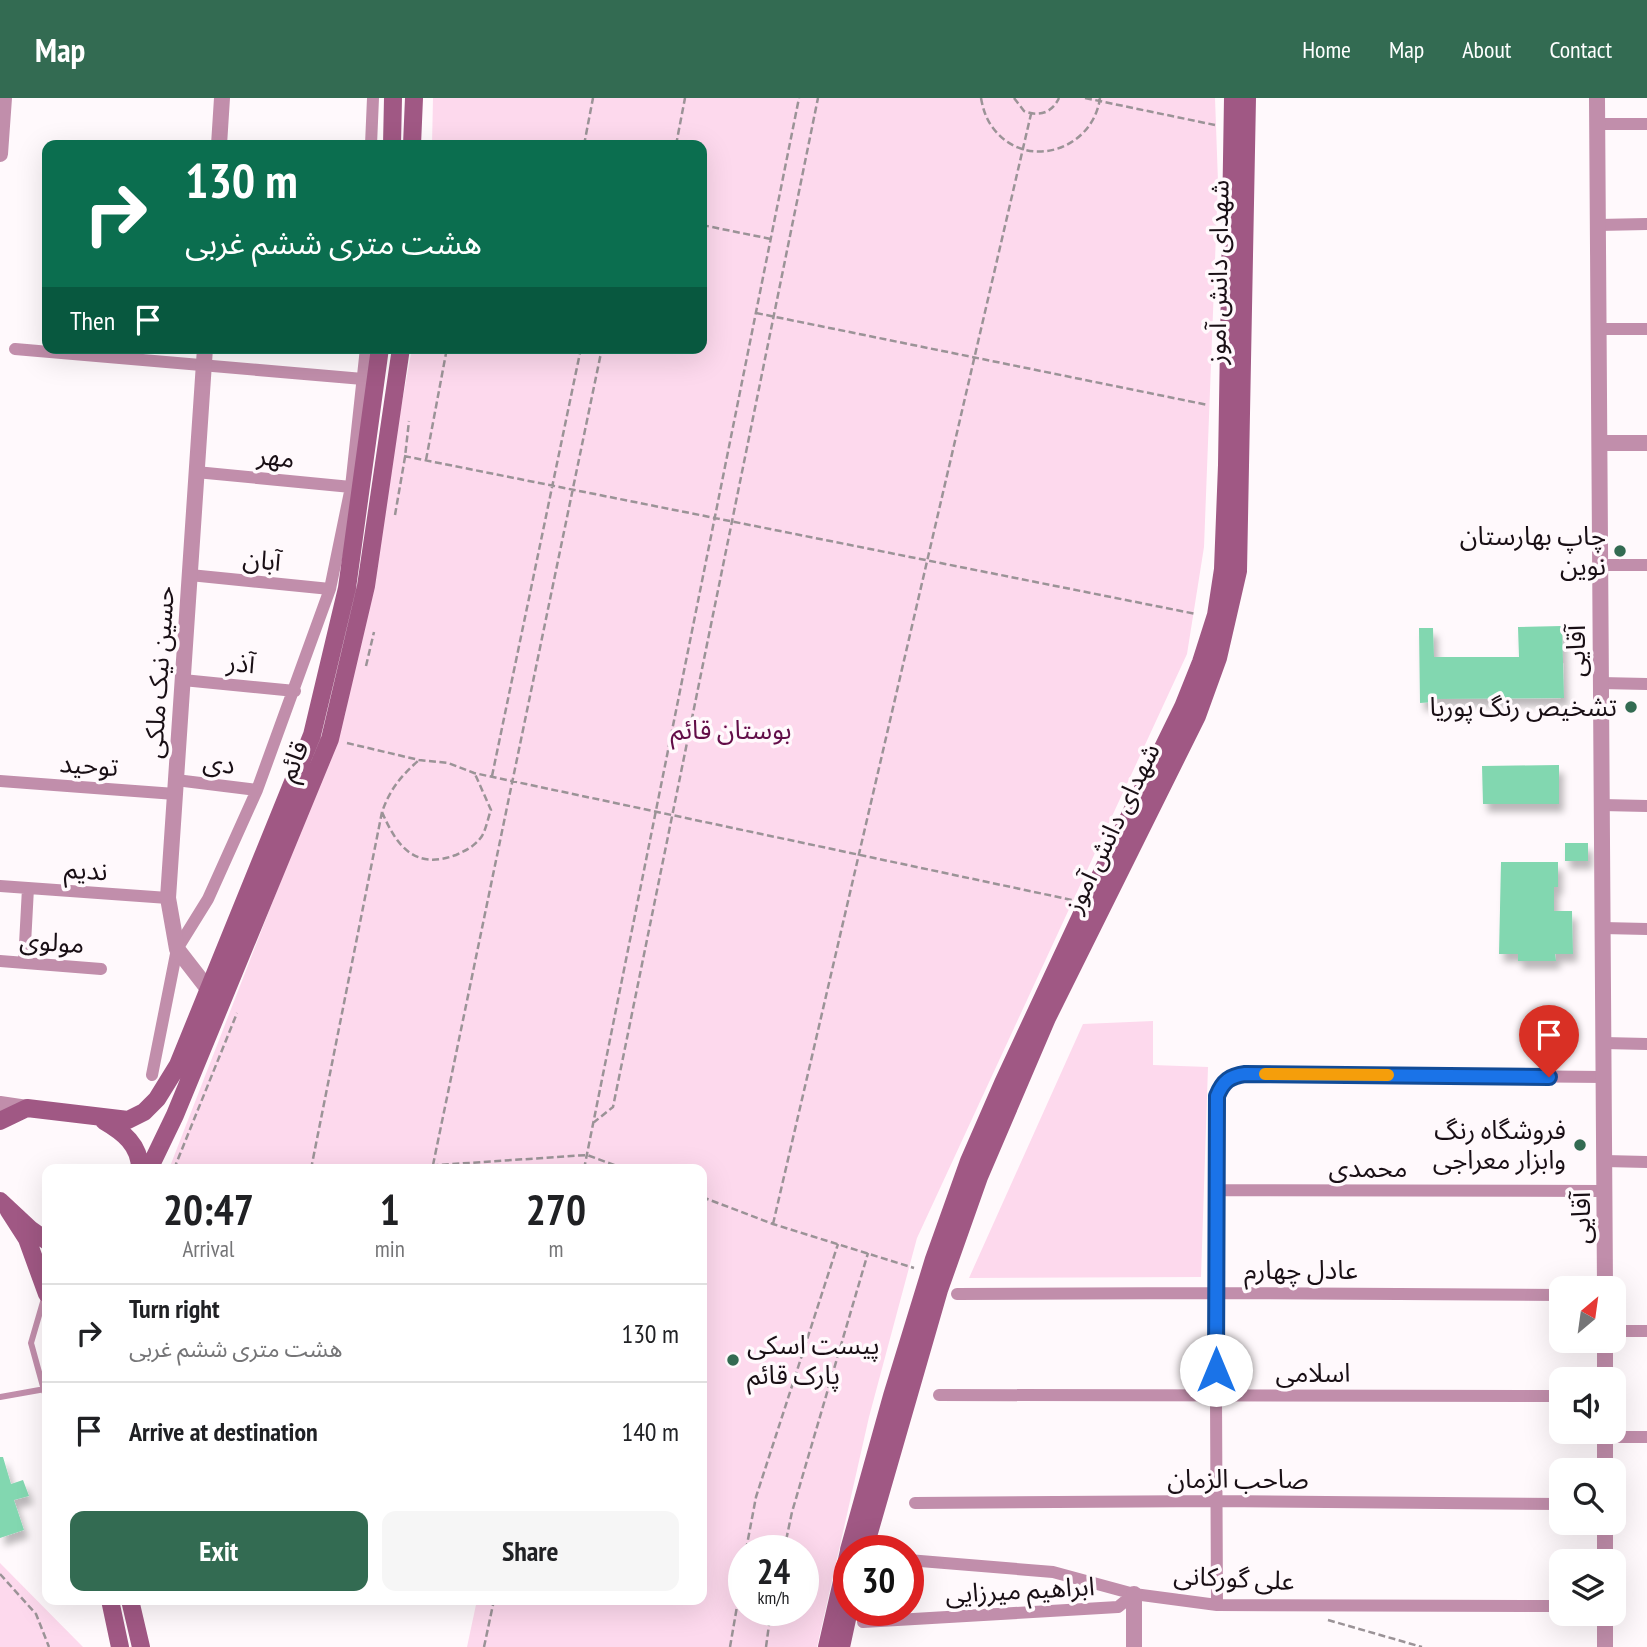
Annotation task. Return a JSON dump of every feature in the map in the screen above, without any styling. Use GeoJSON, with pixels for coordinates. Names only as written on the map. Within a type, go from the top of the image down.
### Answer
{"type":"FeatureCollection","features":[{"type":"Feature","properties":{"kind":"main road"},"geometry":{"type":"LineString","coordinates":[[392,140],[393,98]]}},
{"type":"Feature","properties":{"kind":"main road"},"geometry":{"type":"LineString","coordinates":[[412,140],[414,98]]}},
{"type":"Feature","properties":{"kind":"main road"},"geometry":{"type":"LineString","coordinates":[[853,1535],[930,1271],[969,1161],[1087,903],[1184,707],[1216,615],[1223,569],[1227,465],[1233,98]]}},
{"type":"Feature","properties":{"kind":"main road","name":"شهدای دانش آموز"},"geometry":{"type":"LineString","coordinates":[[868,1535],[939,1290],[979,1177],[1047,1018],[1196,716],[1218,658],[1229,617],[1238,558],[1247,98]]}},
{"type":"Feature","properties":{"kind":"main road","name":"قائم"},"geometry":{"type":"LineString","coordinates":[[27,1108],[128,1120],[144,1112],[157,1099],[178,1065],[312,735],[347,588],[379,354]]}},
{"type":"Feature","properties":{"kind":"main road","name":"قائم"},"geometry":{"type":"LineString","coordinates":[[151,1164],[180,1102],[330,739],[366,586],[400,354]]}},
{"type":"Feature","properties":{"kind":"main road"},"geometry":{"type":"LineString","coordinates":[[0,1121],[27,1108]]}},
{"type":"Feature","properties":{"kind":"main road"},"geometry":{"type":"LineString","coordinates":[[94,1116],[122,1132],[134,1146],[139,1164]]}},
{"type":"Feature","properties":{"kind":"main road"},"geometry":{"type":"LineString","coordinates":[[5,1206],[42,1237]]}},
{"type":"Feature","properties":{"kind":"main road"},"geometry":{"type":"LineString","coordinates":[[5,1206],[26,1239],[42,1279]]}},
{"type":"Feature","properties":{"kind":"main road"},"geometry":{"type":"LineString","coordinates":[[111,1605],[120,1647]]}},
{"type":"Feature","properties":{"kind":"main road"},"geometry":{"type":"LineString","coordinates":[[131,1605],[141,1647]]}},
{"type":"Feature","properties":{"kind":"main road"},"geometry":{"type":"LineString","coordinates":[[827,1647],[833,1621]]}},
{"type":"Feature","properties":{"kind":"main road"},"geometry":{"type":"LineString","coordinates":[[841,1647],[846,1626]]}},
{"type":"Feature","properties":{"kind":"street"},"geometry":{"type":"LineString","coordinates":[[0,154],[4,98]]}},
{"type":"Feature","properties":{"kind":"street"},"geometry":{"type":"LineString","coordinates":[[219,140],[222,98]]}},
{"type":"Feature","properties":{"kind":"street"},"geometry":{"type":"LineString","coordinates":[[372,140],[373,98]]}},
{"type":"Feature","properties":{"kind":"street","name":"آقایی"},"geometry":{"type":"LineString","coordinates":[[1597,98],[1605,1276]]}},
{"type":"Feature","properties":{"kind":"street"},"geometry":{"type":"LineString","coordinates":[[1598,124],[1647,124]]}},
{"type":"Feature","properties":{"kind":"street"},"geometry":{"type":"LineString","coordinates":[[1598,225],[1647,225]]}},
{"type":"Feature","properties":{"kind":"street"},"geometry":{"type":"LineString","coordinates":[[1599,329],[1647,329]]}},
{"type":"Feature","properties":{"kind":"street"},"geometry":{"type":"LineString","coordinates":[[15,349],[42,350]]}},
{"type":"Feature","properties":{"kind":"street"},"geometry":{"type":"LineString","coordinates":[[150,354],[204,356],[363,379]]}},
{"type":"Feature","properties":{"kind":"street"},"geometry":{"type":"LineString","coordinates":[[152,1075],[177,949],[208,899],[257,790],[330,589],[351,487],[365,354]]}},
{"type":"Feature","properties":{"kind":"street","name":"حسین نیک ملکی"},"geometry":{"type":"LineString","coordinates":[[204,356],[168,898],[177,949],[208,989]]}},
{"type":"Feature","properties":{"kind":"street"},"geometry":{"type":"LineString","coordinates":[[1600,443],[1647,443]]}},
{"type":"Feature","properties":{"kind":"street","name":"مهر"},"geometry":{"type":"LineString","coordinates":[[196,472],[351,487]]}},
{"type":"Feature","properties":{"kind":"street"},"geometry":{"type":"LineString","coordinates":[[1600,565],[1647,565]]}},
{"type":"Feature","properties":{"kind":"street","name":"آبان"},"geometry":{"type":"LineString","coordinates":[[190,575],[330,589]]}},
{"type":"Feature","properties":{"kind":"street","name":"آذر"},"geometry":{"type":"LineString","coordinates":[[183,680],[295,691]]}},
{"type":"Feature","properties":{"kind":"street"},"geometry":{"type":"LineString","coordinates":[[1601,683],[1647,684]]}},
{"type":"Feature","properties":{"kind":"street","name":"توحید"},"geometry":{"type":"LineString","coordinates":[[0,781],[176,787]]}},
{"type":"Feature","properties":{"kind":"street","name":"دی"},"geometry":{"type":"LineString","coordinates":[[176,787],[257,790]]}},
{"type":"Feature","properties":{"kind":"street"},"geometry":{"type":"LineString","coordinates":[[1602,805],[1647,806]]}},
{"type":"Feature","properties":{"kind":"street","name":"ندیم"},"geometry":{"type":"LineString","coordinates":[[0,886],[168,898]]}},
{"type":"Feature","properties":{"kind":"street"},"geometry":{"type":"LineString","coordinates":[[24,963],[28,888]]}},
{"type":"Feature","properties":{"kind":"street"},"geometry":{"type":"LineString","coordinates":[[1603,928],[1647,929]]}},
{"type":"Feature","properties":{"kind":"street","name":"مولوی"},"geometry":{"type":"LineString","coordinates":[[0,961],[101,969]]}},
{"type":"Feature","properties":{"kind":"street"},"geometry":{"type":"LineString","coordinates":[[1604,1043],[1647,1044]]}},
{"type":"Feature","properties":{"kind":"street"},"geometry":{"type":"LineString","coordinates":[[1217,1605],[1215,1190],[1217,1096],[1221,1086],[1228,1078],[1245,1074],[1604,1077]]}},
{"type":"Feature","properties":{"kind":"street"},"geometry":{"type":"LineString","coordinates":[[0,1104],[27,1108]]}},
{"type":"Feature","properties":{"kind":"street"},"geometry":{"type":"LineString","coordinates":[[1605,1161],[1647,1162]]}},
{"type":"Feature","properties":{"kind":"street","name":"محمدی"},"geometry":{"type":"LineString","coordinates":[[1215,1190],[1605,1191]]}},
{"type":"Feature","properties":{"kind":"street","name":"عادل چهارم"},"geometry":{"type":"LineString","coordinates":[[957,1294],[1549,1295]]}},
{"type":"Feature","properties":{"kind":"street"},"geometry":{"type":"LineString","coordinates":[[1626,1331],[1647,1331]]}},
{"type":"Feature","properties":{"kind":"street","name":"اسلامی"},"geometry":{"type":"LineString","coordinates":[[939,1395],[1549,1396]]}},
{"type":"Feature","properties":{"kind":"street"},"geometry":{"type":"LineString","coordinates":[[1626,1436],[1647,1437]]}},
{"type":"Feature","properties":{"kind":"street","name":"صاحب الزمان"},"geometry":{"type":"LineString","coordinates":[[915,1503],[1216,1501],[1549,1504]]}},
{"type":"Feature","properties":{"kind":"street","name":"علی گورکانی"},"geometry":{"type":"LineString","coordinates":[[924,1561],[1052,1572],[1133,1594],[1217,1605],[1549,1606]]}},
{"type":"Feature","properties":{"kind":"street"},"geometry":{"type":"LineString","coordinates":[[1133,1594],[1134,1647]]}},
{"type":"Feature","properties":{"kind":"street","name":"ابراهیم میرزایی"},"geometry":{"type":"LineString","coordinates":[[924,1618],[1118,1607],[1133,1594]]}},
{"type":"Feature","properties":{"kind":"street"},"geometry":{"type":"LineString","coordinates":[[1605,1626],[1605,1647]]}},
{"type":"Feature","properties":{"kind":"lane"},"geometry":{"type":"LineString","coordinates":[[42,1308],[31,1343],[42,1382]]}},
{"type":"Feature","properties":{"kind":"lane"},"geometry":{"type":"LineString","coordinates":[[0,1397],[42,1389]]}},
{"type":"Feature","properties":{"kind":"path"},"geometry":{"type":"LineString","coordinates":[[585,140],[593,98]]}},
{"type":"Feature","properties":{"kind":"path"},"geometry":{"type":"LineString","coordinates":[[677,140],[685,98]]}},
{"type":"Feature","properties":{"kind":"path"},"geometry":{"type":"LineString","coordinates":[[585,1164],[799,98]]}},
{"type":"Feature","properties":{"kind":"path"},"geometry":{"type":"LineString","coordinates":[[593,1123],[613,1107],[818,98]]}},
{"type":"Feature","properties":{"kind":"path"},"geometry":{"type":"LineString","coordinates":[[981,98],[985,114],[994,130],[1007,142],[1023,150],[1044,152],[1064,148],[1081,137],[1094,120],[1100,100]]}},
{"type":"Feature","properties":{"kind":"path"},"geometry":{"type":"LineString","coordinates":[[1014,98],[1018,106],[1031,114],[1047,112],[1059,98]]}},
{"type":"Feature","properties":{"kind":"path"},"geometry":{"type":"LineString","coordinates":[[1085,98],[1216,125]]}},
{"type":"Feature","properties":{"kind":"path"},"geometry":{"type":"LineString","coordinates":[[773,1224],[1031,114]]}},
{"type":"Feature","properties":{"kind":"path"},"geometry":{"type":"LineString","coordinates":[[707,226],[771,239]]}},
{"type":"Feature","properties":{"kind":"path"},"geometry":{"type":"LineString","coordinates":[[756,313],[1209,405]]}},
{"type":"Feature","properties":{"kind":"path"},"geometry":{"type":"LineString","coordinates":[[426,460],[446,354]]}},
{"type":"Feature","properties":{"kind":"path"},"geometry":{"type":"LineString","coordinates":[[492,776],[580,354]]}},
{"type":"Feature","properties":{"kind":"path"},"geometry":{"type":"LineString","coordinates":[[433,1164],[601,354]]}},
{"type":"Feature","properties":{"kind":"path"},"geometry":{"type":"LineString","coordinates":[[387,453],[1196,614]]}},
{"type":"Feature","properties":{"kind":"path"},"geometry":{"type":"LineString","coordinates":[[330,739],[419,760],[448,762],[474,773],[1072,900]]}},
{"type":"Feature","properties":{"kind":"path"},"geometry":{"type":"LineString","coordinates":[[312,1164],[382,812],[390,792],[402,775],[419,760]]}},
{"type":"Feature","properties":{"kind":"path"},"geometry":{"type":"LineString","coordinates":[[382,812],[392,836],[409,853],[426,862],[447,858],[470,849],[483,835],[491,810],[474,773]]}},
{"type":"Feature","properties":{"kind":"path"},"geometry":{"type":"LineString","coordinates":[[448,1164],[587,1155],[611,1164]]}},
{"type":"Feature","properties":{"kind":"path"},"geometry":{"type":"LineString","coordinates":[[707,1199],[773,1224],[914,1268]]}},
{"type":"Feature","properties":{"kind":"path"},"geometry":{"type":"LineString","coordinates":[[749,1535],[756,1497],[838,1244]]}},
{"type":"Feature","properties":{"kind":"path"},"geometry":{"type":"LineString","coordinates":[[787,1535],[868,1253]]}},
{"type":"Feature","properties":{"kind":"path"},"geometry":{"type":"LineString","coordinates":[[0,1574],[36,1614],[50,1647]]}},
{"type":"Feature","properties":{"kind":"path"},"geometry":{"type":"LineString","coordinates":[[484,1647],[493,1605]]}},
{"type":"Feature","properties":{"kind":"path"},"geometry":{"type":"LineString","coordinates":[[1328,1620],[1422,1647]]}},
{"type":"Feature","properties":{"kind":"path"},"geometry":{"type":"LineString","coordinates":[[730,1647],[734,1626]]}},
{"type":"Feature","properties":{"kind":"path"},"geometry":{"type":"LineString","coordinates":[[766,1647],[769,1626]]}},
{"type":"Feature","properties":{"kind":"green space","name":"بوستان قائم"},"geometry":{"type":"Polygon","coordinates":[[[433,98],[1215,98],[1218,182],[1204,547],[1187,654],[917,1238],[869,1417],[842,1535],[833,1535],[833,1576],[817,1647],[467,1647],[476,1605],[707,1605],[707,1164],[171,1164],[345,715],[411,354],[707,354],[707,140],[432,140],[433,98]]]}},
{"type":"Feature","properties":{"kind":"green space"},"geometry":{"type":"Polygon","coordinates":[[[1153,1021],[1153,1065],[1208,1067],[1201,1277],[969,1278],[1083,1024],[1153,1021]]]}},
{"type":"Feature","properties":{"kind":"green space"},"geometry":{"type":"Polygon","coordinates":[[[0,1563],[83,1647],[0,1647],[0,1563]]]}},
{"type":"Feature","properties":{"kind":"building"},"geometry":{"type":"Polygon","coordinates":[[[1562,626],[1564,698],[1434,699],[1434,702],[1420,703],[1419,628],[1433,628],[1434,657],[1519,657],[1518,627],[1562,626]]]}},
{"type":"Feature","properties":{"kind":"building"},"geometry":{"type":"Polygon","coordinates":[[[1559,765],[1559,804],[1483,804],[1482,766],[1559,765]]]}},
{"type":"Feature","properties":{"kind":"building"},"geometry":{"type":"Polygon","coordinates":[[[1565,843],[1588,843],[1588,861],[1565,861],[1565,843]]]}},
{"type":"Feature","properties":{"kind":"building"},"geometry":{"type":"Polygon","coordinates":[[[1501,862],[1558,862],[1554,911],[1572,911],[1573,954],[1555,954],[1556,961],[1518,961],[1518,954],[1499,954],[1501,862]]]}},
{"type":"Feature","properties":{"kind":"building"},"geometry":{"type":"Polygon","coordinates":[[[0,1457],[3,1457],[11,1484],[23,1480],[29,1496],[14,1500],[24,1530],[0,1538],[0,1457]]]}},
{"type":"Feature","properties":{"kind":"slow traffic"},"geometry":{"type":"LineString","coordinates":[[1265,1074],[1388,1075]]}},
{"type":"Feature","properties":{"kind":"place","name":"چاپ بهارستان نوين"},"geometry":{"type":"Point","coordinates":[1620,551]}},
{"type":"Feature","properties":{"kind":"place","name":"تشخیص رنگ پوریا"},"geometry":{"type":"Point","coordinates":[1631,707]}},
{"type":"Feature","properties":{"kind":"place","name":"فروشگاه رنگ وابزار معراجی"},"geometry":{"type":"Point","coordinates":[1580,1145]}},
{"type":"Feature","properties":{"kind":"place","name":"پیست اسکی پارک قائم"},"geometry":{"type":"Point","coordinates":[733,1360]}},
{"type":"Feature","properties":{"kind":"route"},"geometry":{"type":"LineString","coordinates":[[1216,1370],[1217,1096],[1228,1078],[1245,1074],[1549,1077]]}}]}
